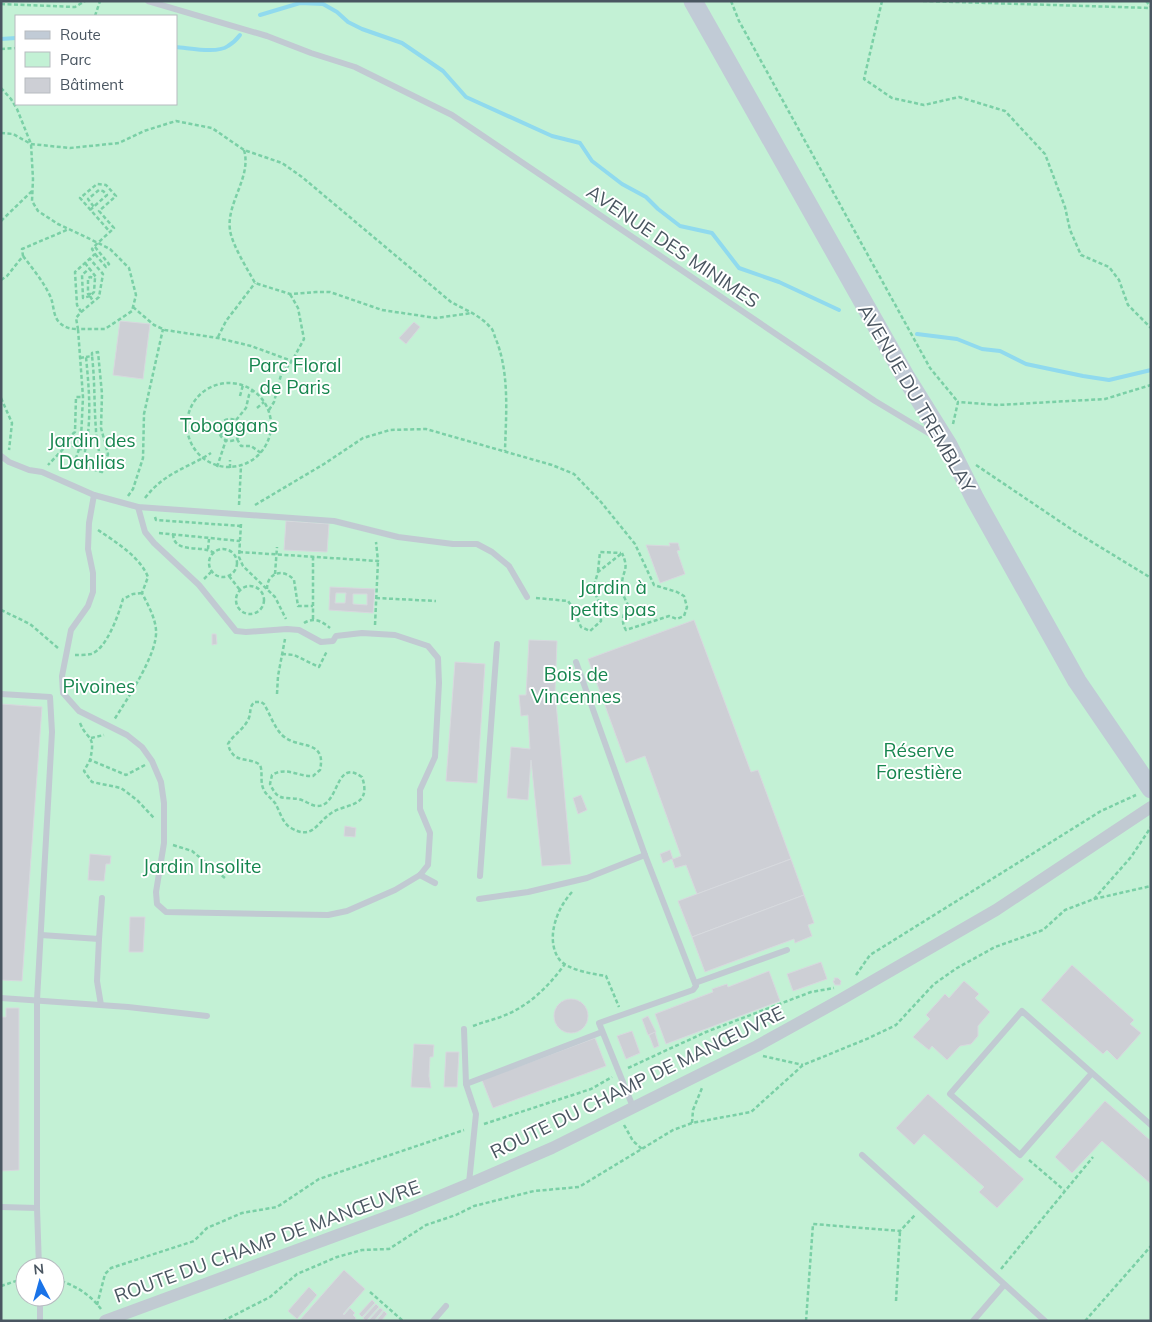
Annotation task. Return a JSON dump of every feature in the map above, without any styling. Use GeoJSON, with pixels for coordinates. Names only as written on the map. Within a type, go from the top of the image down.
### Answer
{"type":"FeatureCollection","features":[{"type":"Feature","properties":{"kind":"main road","name":"AVENUE DU TREMBLAY"},"geometry":{"type":"LineString","coordinates":[[693,1],[905,376],[948,445],[975,499],[1077,682],[1142,793]]}},
{"type":"Feature","properties":{"kind":"street","name":"ROUTE DU CHAMP DE MANŒUVRE"},"geometry":{"type":"LineString","coordinates":[[104,1316],[192,1290],[469,1184],[552,1148],[757,1046],[988,914],[1151,807]]}},
{"type":"Feature","properties":{"kind":"lane","name":"AVENUE DES MINIMES"},"geometry":{"type":"LineString","coordinates":[[148,1],[267,36],[355,67],[452,115],[875,401],[948,445]]}},
{"type":"Feature","properties":{"kind":"lane"},"geometry":{"type":"LineString","coordinates":[[1,456],[9,462],[29,470],[42,472],[94,495],[138,508],[334,521],[375,532],[453,544],[478,544],[492,552],[509,566],[528,597]]}},
{"type":"Feature","properties":{"kind":"lane"},"geometry":{"type":"LineString","coordinates":[[94,495],[89,523],[88,549],[93,573],[93,592],[88,606],[71,630],[62,676],[63,693],[79,711],[127,735],[142,747],[152,761],[161,782],[164,803],[164,843],[156,892],[157,904],[166,912],[328,915],[347,911],[395,890],[420,875],[428,865],[430,833],[420,809],[420,790],[435,757],[439,683],[438,658],[428,646],[395,635],[374,633],[334,638],[321,642],[299,630],[287,628],[246,632],[236,631],[199,585],[154,543],[145,532],[138,508]]}},
{"type":"Feature","properties":{"kind":"lane"},"geometry":{"type":"LineString","coordinates":[[480,876],[497,644]]}},
{"type":"Feature","properties":{"kind":"lane"},"geometry":{"type":"LineString","coordinates":[[576,662],[645,855],[696,987],[693,990],[599,1023],[633,1107]]}},
{"type":"Feature","properties":{"kind":"lane"},"geometry":{"type":"LineString","coordinates":[[1,694],[50,697],[52,732],[37,1000],[39,1257]]}},
{"type":"Feature","properties":{"kind":"lane"},"geometry":{"type":"LineString","coordinates":[[479,899],[528,892],[587,878],[645,855]]}},
{"type":"Feature","properties":{"kind":"lane"},"geometry":{"type":"LineString","coordinates":[[420,875],[435,883]]}},
{"type":"Feature","properties":{"kind":"lane"},"geometry":{"type":"LineString","coordinates":[[101,1006],[97,981],[102,898]]}},
{"type":"Feature","properties":{"kind":"lane"},"geometry":{"type":"LineString","coordinates":[[41,935],[99,938]]}},
{"type":"Feature","properties":{"kind":"lane"},"geometry":{"type":"LineString","coordinates":[[695,983],[787,950]]}},
{"type":"Feature","properties":{"kind":"lane"},"geometry":{"type":"LineString","coordinates":[[1,998],[207,1016]]}},
{"type":"Feature","properties":{"kind":"lane"},"geometry":{"type":"LineString","coordinates":[[1092,1073],[1020,1155],[950,1094],[1022,1011],[1151,1125]]}},
{"type":"Feature","properties":{"kind":"lane"},"geometry":{"type":"LineString","coordinates":[[464,1029],[466,1084],[476,1114],[469,1184]]}},
{"type":"Feature","properties":{"kind":"lane"},"geometry":{"type":"LineString","coordinates":[[466,1084],[602,1032]]}},
{"type":"Feature","properties":{"kind":"lane"},"geometry":{"type":"LineString","coordinates":[[862,1155],[1045,1321]]}},
{"type":"Feature","properties":{"kind":"lane"},"geometry":{"type":"LineString","coordinates":[[1,1207],[37,1208]]}},
{"type":"Feature","properties":{"kind":"lane"},"geometry":{"type":"LineString","coordinates":[[973,1321],[1004,1285]]}},
{"type":"Feature","properties":{"kind":"lane"},"geometry":{"type":"LineString","coordinates":[[433,1321],[446,1306]]}},
{"type":"Feature","properties":{"kind":"lane"},"geometry":{"type":"LineString","coordinates":[[40,1307],[40,1321]]}},
{"type":"Feature","properties":{"kind":"path"},"geometry":{"type":"LineString","coordinates":[[1,4],[75,7],[85,1]]}},
{"type":"Feature","properties":{"kind":"path"},"geometry":{"type":"LineString","coordinates":[[95,15],[100,1]]}},
{"type":"Feature","properties":{"kind":"path"},"geometry":{"type":"LineString","coordinates":[[731,1],[739,22],[930,368],[958,402],[998,405],[1105,399],[1151,385]]}},
{"type":"Feature","properties":{"kind":"path"},"geometry":{"type":"LineString","coordinates":[[882,1],[864,79],[892,98],[908,102],[924,105],[959,97],[1005,111],[1045,154],[1065,207],[1070,230],[1082,255],[1109,268],[1119,280],[1128,306],[1150,327]]}},
{"type":"Feature","properties":{"kind":"path"},"geometry":{"type":"LineString","coordinates":[[923,1],[1151,7]]}},
{"type":"Feature","properties":{"kind":"path"},"geometry":{"type":"LineString","coordinates":[[1146,1],[1151,7]]}},
{"type":"Feature","properties":{"kind":"path"},"geometry":{"type":"LineString","coordinates":[[1,49],[15,48]]}},
{"type":"Feature","properties":{"kind":"path"},"geometry":{"type":"LineString","coordinates":[[1,88],[17,109],[31,144],[32,201],[38,211],[48,219],[110,249],[129,268],[136,295],[132,311],[105,329],[70,329],[61,324],[56,319],[50,297],[40,277],[23,256],[22,249],[68,229]]}},
{"type":"Feature","properties":{"kind":"path"},"geometry":{"type":"LineString","coordinates":[[1,133],[13,134],[31,144],[70,148],[119,143],[144,131],[176,121],[212,128],[244,150],[282,163],[451,302],[472,313],[491,327],[500,347],[505,375],[505,451]]}},
{"type":"Feature","properties":{"kind":"path"},"geometry":{"type":"LineString","coordinates":[[244,150],[246,158],[245,169],[230,215],[230,231],[256,284],[290,294],[330,292],[382,310],[436,318],[472,313]]}},
{"type":"Feature","properties":{"kind":"path"},"geometry":{"type":"LineString","coordinates":[[94,246],[109,264],[106,267],[92,249],[94,246],[98,243],[110,232],[114,228],[99,210],[116,196],[106,185],[97,184],[80,198],[110,232]]}},
{"type":"Feature","properties":{"kind":"path"},"geometry":{"type":"LineString","coordinates":[[1,221],[33,190]]}},
{"type":"Feature","properties":{"kind":"path"},"geometry":{"type":"LineString","coordinates":[[90,210],[107,195],[103,190],[99,190],[88,199],[94,206]]}},
{"type":"Feature","properties":{"kind":"path"},"geometry":{"type":"LineString","coordinates":[[82,312],[77,305],[75,272],[95,254]]}},
{"type":"Feature","properties":{"kind":"path"},"geometry":{"type":"LineString","coordinates":[[1,280],[7,276],[23,256]]}},
{"type":"Feature","properties":{"kind":"path"},"geometry":{"type":"LineString","coordinates":[[42,472],[68,444],[81,438],[83,397],[76,318],[99,297],[103,274],[90,258]]}},
{"type":"Feature","properties":{"kind":"path"},"geometry":{"type":"LineString","coordinates":[[86,263],[90,268],[95,276],[94,292],[83,298],[82,275],[90,268]]}},
{"type":"Feature","properties":{"kind":"path"},"geometry":{"type":"LineString","coordinates":[[93,302],[88,294],[88,278],[95,276],[101,271]]}},
{"type":"Feature","properties":{"kind":"path"},"geometry":{"type":"LineString","coordinates":[[218,338],[226,321],[256,284]]}},
{"type":"Feature","properties":{"kind":"path"},"geometry":{"type":"LineString","coordinates":[[269,410],[274,402],[281,375],[292,361],[304,339],[298,308],[290,294]]}},
{"type":"Feature","properties":{"kind":"path"},"geometry":{"type":"LineString","coordinates":[[133,306],[154,324],[163,329],[218,338],[251,346],[292,361]]}},
{"type":"Feature","properties":{"kind":"path"},"geometry":{"type":"LineString","coordinates":[[123,503],[133,489],[143,458],[144,414],[163,329]]}},
{"type":"Feature","properties":{"kind":"path"},"geometry":{"type":"LineString","coordinates":[[79,448],[74,464],[102,472],[108,454],[101,428],[102,394],[98,352],[92,353],[92,356],[80,358]]}},
{"type":"Feature","properties":{"kind":"path"},"geometry":{"type":"LineString","coordinates":[[76,458],[98,464],[101,454],[96,433],[92,356]]}},
{"type":"Feature","properties":{"kind":"path"},"geometry":{"type":"LineString","coordinates":[[68,444],[85,451],[88,436],[89,392],[86,357]]}},
{"type":"Feature","properties":{"kind":"path"},"geometry":{"type":"LineString","coordinates":[[222,383],[243,385],[253,390],[269,410],[271,424],[269,438],[261,453],[253,460],[241,466],[230,468],[218,466],[202,459],[192,448],[187,435],[186,422],[190,408],[197,396],[209,387],[222,383]]}},
{"type":"Feature","properties":{"kind":"path"},"geometry":{"type":"LineString","coordinates":[[240,396],[243,385]]}},
{"type":"Feature","properties":{"kind":"path"},"geometry":{"type":"LineString","coordinates":[[236,420],[246,408],[250,393],[253,390]]}},
{"type":"Feature","properties":{"kind":"path"},"geometry":{"type":"LineString","coordinates":[[68,444],[70,436],[75,432],[76,397],[83,397]]}},
{"type":"Feature","properties":{"kind":"path"},"geometry":{"type":"LineString","coordinates":[[1,398],[12,423],[9,462]]}},
{"type":"Feature","properties":{"kind":"path"},"geometry":{"type":"LineString","coordinates":[[257,408],[264,402]]}},
{"type":"Feature","properties":{"kind":"path"},"geometry":{"type":"LineString","coordinates":[[948,445],[958,402]]}},
{"type":"Feature","properties":{"kind":"path"},"geometry":{"type":"LineString","coordinates":[[220,434],[219,428],[221,423],[225,420],[236,420],[240,424],[242,431],[237,439],[232,441],[229,434]]}},
{"type":"Feature","properties":{"kind":"path"},"geometry":{"type":"LineString","coordinates":[[240,515],[363,438],[390,430],[426,429],[552,465],[574,474],[601,502],[635,544],[654,585],[684,596],[687,607],[684,616],[678,618],[668,616],[626,630],[623,615],[628,605],[622,591],[622,582],[627,564],[622,553]]}},
{"type":"Feature","properties":{"kind":"path"},"geometry":{"type":"LineString","coordinates":[[220,434],[242,431]]}},
{"type":"Feature","properties":{"kind":"path"},"geometry":{"type":"LineString","coordinates":[[220,434],[229,434]]}},
{"type":"Feature","properties":{"kind":"path"},"geometry":{"type":"LineString","coordinates":[[218,466],[229,434]]}},
{"type":"Feature","properties":{"kind":"path"},"geometry":{"type":"LineString","coordinates":[[237,439],[241,446],[251,446],[261,453]]}},
{"type":"Feature","properties":{"kind":"path"},"geometry":{"type":"LineString","coordinates":[[138,508],[153,488],[170,474],[211,453]]}},
{"type":"Feature","properties":{"kind":"path"},"geometry":{"type":"LineString","coordinates":[[230,460],[230,468]]}},
{"type":"Feature","properties":{"kind":"path"},"geometry":{"type":"LineString","coordinates":[[970,461],[1074,531],[1151,578]]}},
{"type":"Feature","properties":{"kind":"path"},"geometry":{"type":"LineString","coordinates":[[241,466],[239,557],[243,566],[275,597],[286,619],[287,628],[278,676],[277,694]]}},
{"type":"Feature","properties":{"kind":"path"},"geometry":{"type":"LineString","coordinates":[[155,509],[156,520],[240,526]]}},
{"type":"Feature","properties":{"kind":"path"},"geometry":{"type":"LineString","coordinates":[[89,523],[121,546],[145,569],[148,577],[142,594],[152,615],[156,630],[155,642],[149,659],[130,694],[109,726]]}},
{"type":"Feature","properties":{"kind":"path"},"geometry":{"type":"LineString","coordinates":[[145,532],[240,540]]}},
{"type":"Feature","properties":{"kind":"path"},"geometry":{"type":"LineString","coordinates":[[374,633],[378,561],[375,532]]}},
{"type":"Feature","properties":{"kind":"path"},"geometry":{"type":"LineString","coordinates":[[173,534],[176,543],[182,548],[208,549],[214,553]]}},
{"type":"Feature","properties":{"kind":"path"},"geometry":{"type":"LineString","coordinates":[[208,549],[210,538]]}},
{"type":"Feature","properties":{"kind":"path"},"geometry":{"type":"LineString","coordinates":[[275,574],[277,547]]}},
{"type":"Feature","properties":{"kind":"path"},"geometry":{"type":"LineString","coordinates":[[219,550],[226,550],[236,558],[237,565],[229,576],[216,576],[209,565],[210,558],[219,550]]}},
{"type":"Feature","properties":{"kind":"path"},"geometry":{"type":"LineString","coordinates":[[239,552],[378,561]]}},
{"type":"Feature","properties":{"kind":"path"},"geometry":{"type":"LineString","coordinates":[[528,597],[568,601],[581,627],[590,631],[601,621],[600,604],[593,589],[598,572],[600,552],[622,553]]}},
{"type":"Feature","properties":{"kind":"path"},"geometry":{"type":"LineString","coordinates":[[598,572],[622,553]]}},
{"type":"Feature","properties":{"kind":"path"},"geometry":{"type":"LineString","coordinates":[[313,557],[313,619]]}},
{"type":"Feature","properties":{"kind":"path"},"geometry":{"type":"LineString","coordinates":[[268,590],[268,581],[275,574],[286,573],[294,580],[298,606],[313,606]]}},
{"type":"Feature","properties":{"kind":"path"},"geometry":{"type":"LineString","coordinates":[[229,576],[240,590]]}},
{"type":"Feature","properties":{"kind":"path"},"geometry":{"type":"LineString","coordinates":[[258,589],[261,584]]}},
{"type":"Feature","properties":{"kind":"path"},"geometry":{"type":"LineString","coordinates":[[251,586],[258,589],[264,600],[262,606],[258,612],[245,613],[236,603],[236,597],[240,590],[251,586]]}},
{"type":"Feature","properties":{"kind":"path"},"geometry":{"type":"LineString","coordinates":[[1,610],[30,624],[66,656],[92,654],[100,648],[110,631],[121,608],[123,599],[134,594],[142,594]]}},
{"type":"Feature","properties":{"kind":"path"},"geometry":{"type":"LineString","coordinates":[[376,598],[436,601]]}},
{"type":"Feature","properties":{"kind":"path"},"geometry":{"type":"LineString","coordinates":[[282,654],[294,656],[319,666],[334,638],[326,624],[313,619],[304,623],[299,630]]}},
{"type":"Feature","properties":{"kind":"path"},"geometry":{"type":"LineString","coordinates":[[255,702],[261,702],[268,709],[282,735],[294,742],[313,746],[319,752],[321,758],[320,770],[314,776],[289,770],[272,775],[270,784],[276,794],[283,799],[300,800],[315,806],[321,805],[333,794],[344,776],[355,773],[362,777],[364,788],[362,797],[355,804],[330,813],[315,829],[310,831],[302,832],[290,828],[263,788],[260,765],[235,757],[229,749],[230,739],[242,728],[249,718],[251,705],[255,702]]}},
{"type":"Feature","properties":{"kind":"path"},"geometry":{"type":"LineString","coordinates":[[79,711],[80,726],[91,738],[93,748],[90,760],[84,771],[92,782],[121,788],[137,800],[164,829]]}},
{"type":"Feature","properties":{"kind":"path"},"geometry":{"type":"LineString","coordinates":[[90,760],[126,775],[152,761]]}},
{"type":"Feature","properties":{"kind":"path"},"geometry":{"type":"LineString","coordinates":[[856,975],[870,955],[1101,811],[1142,793]]}},
{"type":"Feature","properties":{"kind":"path"},"geometry":{"type":"LineString","coordinates":[[1094,899],[1131,857],[1151,827]]}},
{"type":"Feature","properties":{"kind":"path"},"geometry":{"type":"LineString","coordinates":[[164,843],[192,851],[225,878]]}},
{"type":"Feature","properties":{"kind":"path"},"geometry":{"type":"LineString","coordinates":[[587,878],[567,897],[554,921],[554,946],[559,960],[565,964],[584,972],[606,976],[622,1015]]}},
{"type":"Feature","properties":{"kind":"path"},"geometry":{"type":"LineString","coordinates":[[222,1321],[231,1319],[270,1297],[297,1274],[337,1257],[362,1250],[389,1249],[426,1225],[456,1215],[474,1206],[534,1191],[578,1187],[673,1130],[692,1123],[751,1112],[803,1065],[896,1025],[934,984],[957,968],[995,947],[1043,930],[1065,910],[1094,899],[1151,886]]}},
{"type":"Feature","properties":{"kind":"path"},"geometry":{"type":"LineString","coordinates":[[464,1029],[501,1017],[520,1008],[536,997],[553,981],[565,964]]}},
{"type":"Feature","properties":{"kind":"path"},"geometry":{"type":"LineString","coordinates":[[97,1305],[105,1274],[111,1268],[194,1241],[207,1228],[242,1213],[277,1207],[319,1179],[591,1089],[644,1059],[706,1032],[811,992],[838,987],[829,992]]}},
{"type":"Feature","properties":{"kind":"path"},"geometry":{"type":"LineString","coordinates":[[760,1056],[803,1065]]}},
{"type":"Feature","properties":{"kind":"path"},"geometry":{"type":"LineString","coordinates":[[692,1123],[693,1110],[703,1086]]}},
{"type":"Feature","properties":{"kind":"path"},"geometry":{"type":"LineString","coordinates":[[621,1113],[623,1123],[633,1140],[642,1149]]}},
{"type":"Feature","properties":{"kind":"path"},"geometry":{"type":"LineString","coordinates":[[1021,1154],[1064,1190]]}},
{"type":"Feature","properties":{"kind":"path"},"geometry":{"type":"LineString","coordinates":[[1000,1270],[1093,1156]]}},
{"type":"Feature","properties":{"kind":"path"},"geometry":{"type":"LineString","coordinates":[[896,1301],[900,1231],[921,1208]]}},
{"type":"Feature","properties":{"kind":"path"},"geometry":{"type":"LineString","coordinates":[[806,1321],[813,1224],[900,1231]]}},
{"type":"Feature","properties":{"kind":"path"},"geometry":{"type":"LineString","coordinates":[[1085,1321],[1151,1246]]}},
{"type":"Feature","properties":{"kind":"path"},"geometry":{"type":"LineString","coordinates":[[1,1286],[15,1281]]}},
{"type":"Feature","properties":{"kind":"path"},"geometry":{"type":"LineString","coordinates":[[65,1283],[86,1294],[97,1305],[104,1316]]}},
{"type":"Feature","properties":{"kind":"path"},"geometry":{"type":"LineString","coordinates":[[370,1292],[403,1321]]}},
{"type":"Feature","properties":{"kind":"green space","name":"Bois de Vincennes"},"geometry":{"type":"Polygon","coordinates":[[[1,1],[1151,1],[1151,1321],[1,1321],[1,1]]]}},
{"type":"Feature","properties":{"kind":"building"},"geometry":{"type":"Polygon","coordinates":[[[120,321],[150,324],[143,379],[113,375],[120,321]]]}},
{"type":"Feature","properties":{"kind":"building"},"geometry":{"type":"Polygon","coordinates":[[[414,322],[420,327],[406,344],[399,338],[414,322]]]}},
{"type":"Feature","properties":{"kind":"building"},"geometry":{"type":"Polygon","coordinates":[[[286,521],[329,524],[327,552],[284,550],[286,521]]]}},
{"type":"Feature","properties":{"kind":"building"},"geometry":{"type":"Polygon","coordinates":[[[669,543],[678,543],[680,550],[677,551],[685,574],[660,583],[646,545],[670,546],[669,543]]]}},
{"type":"Feature","properties":{"kind":"building"},"geometry":{"type":"Polygon","coordinates":[[[330,587],[375,589],[373,613],[329,610],[330,587]],[[336,593],[335,603],[345,603],[346,593],[336,593]],[[353,594],[353,604],[367,605],[367,594],[353,594]]]}},
{"type":"Feature","properties":{"kind":"building"},"geometry":{"type":"Polygon","coordinates":[[[694,620],[751,772],[758,770],[791,859],[697,894],[686,865],[675,868],[672,859],[663,863],[660,854],[670,850],[673,859],[681,856],[645,756],[626,763],[588,659],[694,620]]]}},
{"type":"Feature","properties":{"kind":"building"},"geometry":{"type":"Polygon","coordinates":[[[212,634],[216,634],[217,644],[212,645],[212,634]]]}},
{"type":"Feature","properties":{"kind":"building"},"geometry":{"type":"Polygon","coordinates":[[[529,640],[557,641],[555,692],[571,864],[542,866],[531,760],[528,800],[507,798],[511,747],[530,749],[528,715],[521,716],[519,695],[526,695],[529,640]]]}},
{"type":"Feature","properties":{"kind":"building"},"geometry":{"type":"Polygon","coordinates":[[[455,662],[485,664],[477,783],[446,781],[455,662]]]}},
{"type":"Feature","properties":{"kind":"building"},"geometry":{"type":"Polygon","coordinates":[[[1,704],[42,707],[22,981],[1,980],[1,704]]]}},
{"type":"Feature","properties":{"kind":"building"},"geometry":{"type":"Polygon","coordinates":[[[581,795],[587,810],[578,814],[573,798],[581,795]]]}},
{"type":"Feature","properties":{"kind":"building"},"geometry":{"type":"Polygon","coordinates":[[[345,826],[356,828],[355,837],[344,836],[345,826]]]}},
{"type":"Feature","properties":{"kind":"building"},"geometry":{"type":"Polygon","coordinates":[[[90,854],[111,856],[110,864],[106,864],[104,881],[88,880],[90,854]]]}},
{"type":"Feature","properties":{"kind":"building"},"geometry":{"type":"Polygon","coordinates":[[[791,859],[804,895],[692,937],[678,901],[791,859]]]}},
{"type":"Feature","properties":{"kind":"building"},"geometry":{"type":"Polygon","coordinates":[[[804,895],[814,923],[808,925],[812,936],[795,943],[794,939],[705,972],[692,937],[804,895]]]}},
{"type":"Feature","properties":{"kind":"building"},"geometry":{"type":"Polygon","coordinates":[[[130,917],[145,917],[143,952],[129,952],[130,917]]]}},
{"type":"Feature","properties":{"kind":"building"},"geometry":{"type":"Polygon","coordinates":[[[821,962],[827,979],[793,991],[787,974],[821,962]]]}},
{"type":"Feature","properties":{"kind":"building"},"geometry":{"type":"Polygon","coordinates":[[[1072,965],[1134,1020],[1130,1024],[1141,1033],[1117,1060],[1107,1050],[1103,1054],[1041,1000],[1072,965]]]}},
{"type":"Feature","properties":{"kind":"building"},"geometry":{"type":"Polygon","coordinates":[[[769,971],[780,1001],[666,1044],[655,1014],[713,992],[712,989],[727,984],[728,987],[769,971]]]}},
{"type":"Feature","properties":{"kind":"building"},"geometry":{"type":"Polygon","coordinates":[[[834,978],[838,978],[841,981],[840,985],[835,985],[834,978]]]}},
{"type":"Feature","properties":{"kind":"building"},"geometry":{"type":"Polygon","coordinates":[[[964,981],[979,994],[975,998],[990,1012],[978,1026],[978,1036],[971,1044],[960,1046],[947,1060],[932,1046],[929,1050],[913,1037],[930,1019],[926,1015],[945,994],[949,998],[964,981]]]}},
{"type":"Feature","properties":{"kind":"building"},"geometry":{"type":"Polygon","coordinates":[[[571,999],[583,1004],[588,1016],[583,1028],[571,1033],[559,1028],[554,1016],[559,1004],[571,999]]]}},
{"type":"Feature","properties":{"kind":"building"},"geometry":{"type":"Polygon","coordinates":[[[6,1008],[19,1008],[19,1170],[1,1171],[1,1017],[6,1017],[6,1008]]]}},
{"type":"Feature","properties":{"kind":"building"},"geometry":{"type":"Polygon","coordinates":[[[648,1016],[656,1032],[648,1035],[642,1019],[648,1016]]]}},
{"type":"Feature","properties":{"kind":"building"},"geometry":{"type":"Polygon","coordinates":[[[632,1031],[640,1053],[626,1059],[617,1036],[632,1031]]]}},
{"type":"Feature","properties":{"kind":"building"},"geometry":{"type":"Polygon","coordinates":[[[655,1032],[659,1046],[654,1048],[649,1035],[655,1032]]]}},
{"type":"Feature","properties":{"kind":"building"},"geometry":{"type":"Polygon","coordinates":[[[595,1038],[606,1066],[493,1108],[482,1080],[595,1038]]]}},
{"type":"Feature","properties":{"kind":"building"},"geometry":{"type":"Polygon","coordinates":[[[414,1044],[434,1045],[433,1057],[430,1057],[429,1076],[431,1088],[411,1087],[414,1044]]]}},
{"type":"Feature","properties":{"kind":"building"},"geometry":{"type":"Polygon","coordinates":[[[446,1052],[459,1052],[457,1087],[444,1087],[446,1052]]]}},
{"type":"Feature","properties":{"kind":"building"},"geometry":{"type":"Polygon","coordinates":[[[928,1094],[1024,1179],[997,1208],[979,1192],[984,1187],[924,1134],[914,1145],[896,1128],[928,1094]]]}},
{"type":"Feature","properties":{"kind":"building"},"geometry":{"type":"Polygon","coordinates":[[[1105,1101],[1151,1141],[1151,1184],[1102,1141],[1072,1173],[1055,1157],[1105,1101]]]}},
{"type":"Feature","properties":{"kind":"building"},"geometry":{"type":"Polygon","coordinates":[[[344,1270],[365,1289],[343,1314],[350,1308],[355,1313],[353,1315],[356,1318],[354,1321],[299,1321],[344,1270]]]}},
{"type":"Feature","properties":{"kind":"building"},"geometry":{"type":"Polygon","coordinates":[[[309,1287],[317,1295],[297,1319],[288,1311],[309,1287]]]}},
{"type":"Feature","properties":{"kind":"building"},"geometry":{"type":"Polygon","coordinates":[[[372,1300],[375,1303],[362,1317],[359,1314],[372,1300]]]}},
{"type":"Feature","properties":{"kind":"building"},"geometry":{"type":"Polygon","coordinates":[[[376,1304],[379,1307],[366,1321],[363,1318],[376,1304]]]}},
{"type":"Feature","properties":{"kind":"building"},"geometry":{"type":"Polygon","coordinates":[[[380,1308],[383,1310],[374,1321],[368,1321],[380,1308]]]}},
{"type":"Feature","properties":{"kind":"building"},"geometry":{"type":"Polygon","coordinates":[[[384,1311],[387,1314],[381,1321],[376,1321],[384,1311]]]}},
{"type":"Feature","properties":{"kind":"waterway"},"geometry":{"type":"LineString","coordinates":[[260,15],[300,3],[323,4],[337,12],[348,22],[362,29],[402,43],[443,71],[466,97],[552,136],[580,143],[592,161],[622,184],[646,197],[680,226],[712,233],[739,268],[779,282],[839,310]]}},
{"type":"Feature","properties":{"kind":"waterway"},"geometry":{"type":"LineString","coordinates":[[178,47],[217,50],[230,45],[240,35]]}},
{"type":"Feature","properties":{"kind":"waterway"},"geometry":{"type":"LineString","coordinates":[[1,39],[15,38]]}},
{"type":"Feature","properties":{"kind":"waterway"},"geometry":{"type":"LineString","coordinates":[[917,334],[957,339],[982,349],[1000,351],[1026,364],[1083,376],[1109,380],[1151,370]]}},
{"type":"Feature","properties":{"kind":"park label","name":"Parc Floral de Paris"},"geometry":{"type":"Point","coordinates":[295,376]}},
{"type":"Feature","properties":{"kind":"park label","name":"Toboggans"},"geometry":{"type":"Point","coordinates":[229,425]}},
{"type":"Feature","properties":{"kind":"park label","name":"Jardin des Dahlias"},"geometry":{"type":"Point","coordinates":[92,451]}},
{"type":"Feature","properties":{"kind":"park label","name":"Jardin à petits pas"},"geometry":{"type":"Point","coordinates":[613,598]}},
{"type":"Feature","properties":{"kind":"park label","name":"Pivoines"},"geometry":{"type":"Point","coordinates":[99,686]}},
{"type":"Feature","properties":{"kind":"park label","name":"Réserve Forestière"},"geometry":{"type":"Point","coordinates":[919,761]}},
{"type":"Feature","properties":{"kind":"park label","name":"Jardin Insolite"},"geometry":{"type":"Point","coordinates":[202,866]}}]}
